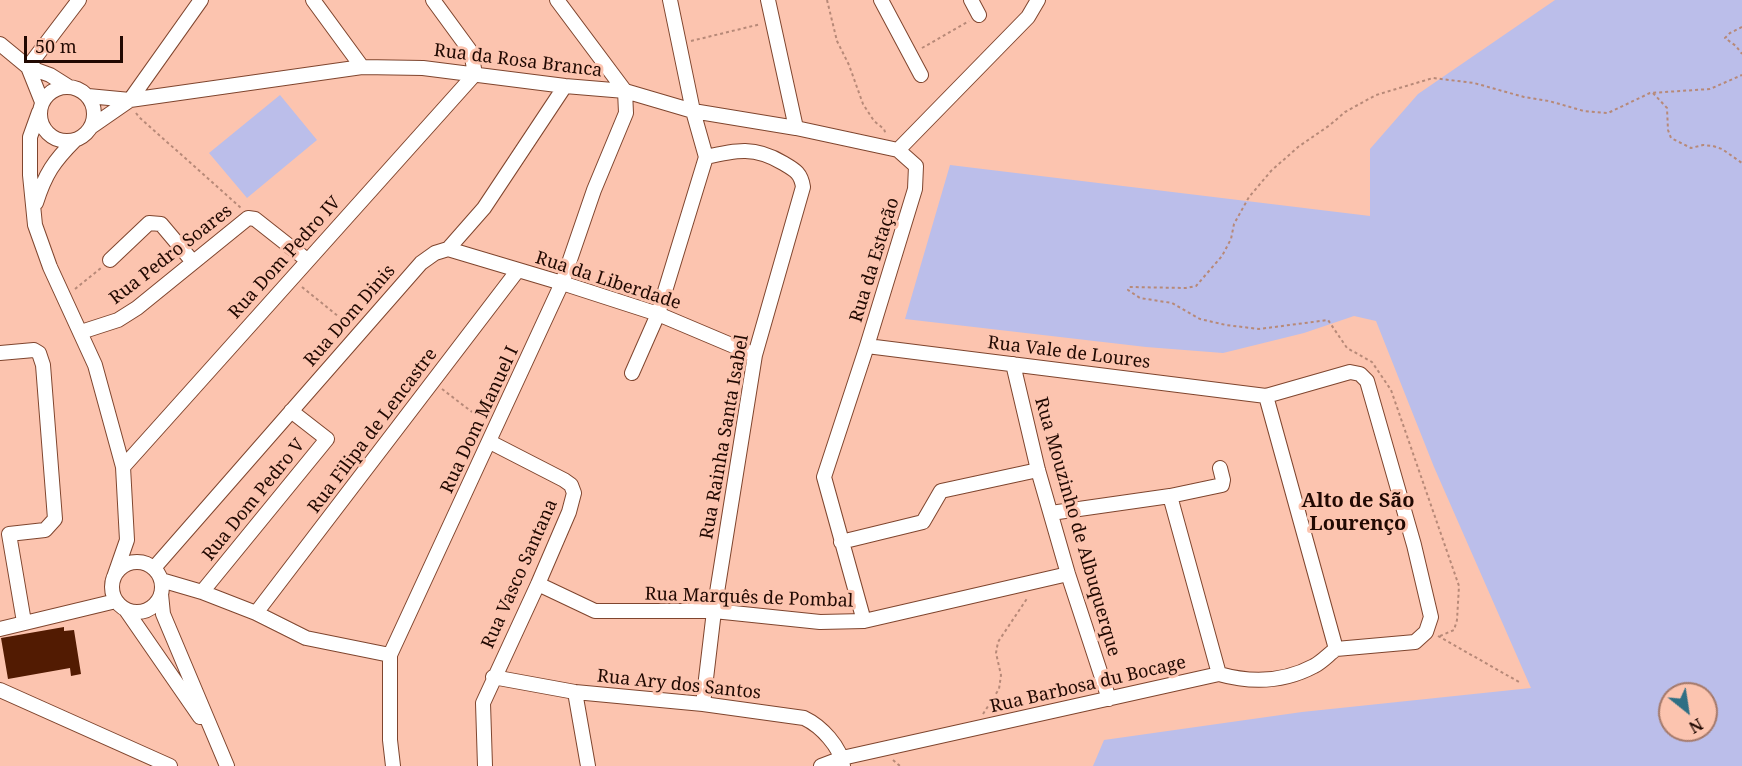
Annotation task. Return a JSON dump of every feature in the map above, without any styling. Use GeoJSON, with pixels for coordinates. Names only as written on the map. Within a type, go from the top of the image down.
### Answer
{"type":"FeatureCollection","features":[{"type":"Feature","properties":{"kind":"street"},"geometry":{"type":"LineString","coordinates":[[28,66],[79,0]]}},
{"type":"Feature","properties":{"kind":"street"},"geometry":{"type":"LineString","coordinates":[[129,100],[201,0]]}},
{"type":"Feature","properties":{"kind":"street"},"geometry":{"type":"LineString","coordinates":[[313,0],[362,67]]}},
{"type":"Feature","properties":{"kind":"street"},"geometry":{"type":"LineString","coordinates":[[433,0],[471,52],[474,74]]}},
{"type":"Feature","properties":{"kind":"street"},"geometry":{"type":"LineString","coordinates":[[557,0],[625,91]]}},
{"type":"Feature","properties":{"kind":"street"},"geometry":{"type":"LineString","coordinates":[[632,373],[657,314],[705,157],[670,0]]}},
{"type":"Feature","properties":{"kind":"street"},"geometry":{"type":"LineString","coordinates":[[768,0],[796,128]]}},
{"type":"Feature","properties":{"kind":"street"},"geometry":{"type":"LineString","coordinates":[[880,0],[921,75]]}},
{"type":"Feature","properties":{"kind":"street"},"geometry":{"type":"LineString","coordinates":[[971,0],[979,15]]}},
{"type":"Feature","properties":{"kind":"street"},"geometry":{"type":"LineString","coordinates":[[895,149],[1028,17],[1038,0]]}},
{"type":"Feature","properties":{"kind":"street"},"geometry":{"type":"LineString","coordinates":[[0,44],[28,66],[69,87],[82,91],[88,96],[94,111],[91,127],[56,159],[48,172],[34,211]]}},
{"type":"Feature","properties":{"kind":"street"},"geometry":{"type":"LineString","coordinates":[[28,66],[41,107],[44,129],[57,140],[75,140]]}},
{"type":"Feature","properties":{"kind":"street","name":"Rua da Rosa Branca"},"geometry":{"type":"LineString","coordinates":[[88,96],[129,100],[362,67],[423,68],[565,86],[625,91],[693,111],[796,128],[895,149]]}},
{"type":"Feature","properties":{"kind":"street","name":"Rua Dom Pedro IV"},"geometry":{"type":"LineString","coordinates":[[123,467],[474,74]]}},
{"type":"Feature","properties":{"kind":"street","name":"Rua Dom Dinis"},"geometry":{"type":"LineString","coordinates":[[156,577],[291,411],[421,263],[435,253],[448,249],[484,207],[565,86]]}},
{"type":"Feature","properties":{"kind":"street"},"geometry":{"type":"LineString","coordinates":[[69,87],[53,90],[41,107],[30,137],[30,175],[35,225],[42,248],[95,365],[123,467],[127,540],[113,580],[113,594],[216,742]]}},
{"type":"Feature","properties":{"kind":"street","name":"Rua Dom Manuel I"},"geometry":{"type":"LineString","coordinates":[[393,766],[390,740],[390,655],[562,283],[594,189],[626,113],[625,91]]}},
{"type":"Feature","properties":{"kind":"street","name":"Rua da Rosa Branca"},"geometry":{"type":"LineString","coordinates":[[91,127],[129,100]]}},
{"type":"Feature","properties":{"kind":"street","name":"Rua da Estação"},"geometry":{"type":"LineString","coordinates":[[864,621],[824,477],[915,189],[916,166],[895,149]]}},
{"type":"Feature","properties":{"kind":"street","name":"Rua Rainha Santa Isabel"},"geometry":{"type":"LineString","coordinates":[[703,704],[714,611],[755,355],[803,187],[802,178],[796,171],[760,151],[737,151],[705,157]]}},
{"type":"Feature","properties":{"kind":"street","name":"Rua Pedro Soares"},"geometry":{"type":"LineString","coordinates":[[81,332],[118,320],[137,308],[248,218],[255,219],[307,260]]}},
{"type":"Feature","properties":{"kind":"street"},"geometry":{"type":"LineString","coordinates":[[110,260],[149,223],[161,224],[193,262]]}},
{"type":"Feature","properties":{"kind":"street","name":"Rua da Liberdade"},"geometry":{"type":"LineString","coordinates":[[448,249],[657,314],[755,355]]}},
{"type":"Feature","properties":{"kind":"street","name":"Rua Filipa de Lencastre"},"geometry":{"type":"LineString","coordinates":[[256,613],[518,270]]}},
{"type":"Feature","properties":{"kind":"street","name":"Rua Vale de Loures"},"geometry":{"type":"LineString","coordinates":[[867,346],[1266,396]]}},
{"type":"Feature","properties":{"kind":"street"},"geometry":{"type":"LineString","coordinates":[[0,353],[34,350],[39,353],[44,365],[55,519],[45,530],[4,535],[24,622]]}},
{"type":"Feature","properties":{"kind":"street","name":"Rua Mouzinho de Albuquerque"},"geometry":{"type":"LineString","coordinates":[[1013,364],[1038,470],[1068,574],[1109,699]]}},
{"type":"Feature","properties":{"kind":"street"},"geometry":{"type":"LineString","coordinates":[[1350,372],[1360,374],[1367,381],[1414,545],[1431,617],[1432,634],[1415,642],[1336,649],[1266,396],[1350,372]]}},
{"type":"Feature","properties":{"kind":"street","name":"Rua Dom Pedro V"},"geometry":{"type":"LineString","coordinates":[[202,592],[327,439],[291,411]]}},
{"type":"Feature","properties":{"kind":"street","name":"Rua Vasco Santana"},"geometry":{"type":"LineString","coordinates":[[485,766],[483,703],[493,677],[538,585],[569,512],[574,493],[571,486],[564,480],[490,442]]}},
{"type":"Feature","properties":{"kind":"street"},"geometry":{"type":"LineString","coordinates":[[1051,513],[1170,496],[1222,485],[1220,468]]}},
{"type":"Feature","properties":{"kind":"street"},"geometry":{"type":"LineString","coordinates":[[841,542],[923,522],[941,491],[1038,470]]}},
{"type":"Feature","properties":{"kind":"street"},"geometry":{"type":"LineString","coordinates":[[1170,496],[1219,674]]}},
{"type":"Feature","properties":{"kind":"street"},"geometry":{"type":"LineString","coordinates":[[127,540],[156,577],[164,614],[227,766]]}},
{"type":"Feature","properties":{"kind":"street"},"geometry":{"type":"LineString","coordinates":[[113,580],[126,564],[134,562],[156,577],[256,613],[306,638],[390,655]]}},
{"type":"Feature","properties":{"kind":"street","name":"Rua Marquês de Pombal"},"geometry":{"type":"LineString","coordinates":[[538,585],[595,611],[714,611],[820,622],[864,621],[1068,574]]}},
{"type":"Feature","properties":{"kind":"street"},"geometry":{"type":"LineString","coordinates":[[0,629],[24,622],[121,605],[140,612],[147,610],[153,606],[156,577]]}},
{"type":"Feature","properties":{"kind":"street","name":"Rua Barbosa du Bocage"},"geometry":{"type":"LineString","coordinates":[[821,766],[973,729],[1219,674],[1239,680],[1275,680],[1315,666],[1336,649]]}},
{"type":"Feature","properties":{"kind":"street","name":"Rua Ary dos Santos"},"geometry":{"type":"LineString","coordinates":[[493,677],[575,692],[703,704],[804,718],[815,723],[823,731],[843,762]]}},
{"type":"Feature","properties":{"kind":"street"},"geometry":{"type":"LineString","coordinates":[[0,690],[170,766]]}},
{"type":"Feature","properties":{"kind":"street"},"geometry":{"type":"LineString","coordinates":[[575,692],[588,766]]}},
{"type":"Feature","properties":{"kind":"path"},"geometry":{"type":"LineString","coordinates":[[827,0],[837,41],[849,65],[862,104],[874,121],[884,129],[895,149]]}},
{"type":"Feature","properties":{"kind":"path"},"geometry":{"type":"LineString","coordinates":[[910,54],[979,15]]}},
{"type":"Feature","properties":{"kind":"path"},"geometry":{"type":"LineString","coordinates":[[680,44],[772,21]]}},
{"type":"Feature","properties":{"kind":"path"},"geometry":{"type":"LineString","coordinates":[[1742,27],[1725,38],[1742,54]]}},
{"type":"Feature","properties":{"kind":"path"},"geometry":{"type":"LineString","coordinates":[[1432,634],[1454,630],[1457,620],[1459,586],[1391,390],[1372,362],[1347,348],[1328,320],[1259,329],[1226,325],[1200,319],[1172,303],[1140,298],[1128,290],[1129,287],[1196,286],[1222,256],[1231,238],[1234,224],[1249,196],[1272,171],[1298,147],[1345,112],[1376,95],[1433,78],[1474,83],[1524,98],[1549,101],[1584,111],[1608,113],[1653,93],[1710,89],[1742,75]]}},
{"type":"Feature","properties":{"kind":"path"},"geometry":{"type":"LineString","coordinates":[[1653,93],[1667,108],[1668,130],[1671,138],[1691,148],[1703,145],[1722,149],[1742,163]]}},
{"type":"Feature","properties":{"kind":"path"},"geometry":{"type":"LineString","coordinates":[[129,100],[139,117],[255,219]]}},
{"type":"Feature","properties":{"kind":"path"},"geometry":{"type":"LineString","coordinates":[[64,298],[110,260]]}},
{"type":"Feature","properties":{"kind":"path"},"geometry":{"type":"LineString","coordinates":[[291,278],[359,333]]}},
{"type":"Feature","properties":{"kind":"path"},"geometry":{"type":"LineString","coordinates":[[432,382],[472,412],[480,412],[488,423],[496,428]]}},
{"type":"Feature","properties":{"kind":"path"},"geometry":{"type":"LineString","coordinates":[[973,729],[999,689],[1001,675],[996,653],[998,642],[1041,580]]}},
{"type":"Feature","properties":{"kind":"path"},"geometry":{"type":"LineString","coordinates":[[1432,634],[1519,682]]}},
{"type":"Feature","properties":{"kind":"shaded area"},"geometry":{"type":"Polygon","coordinates":[[[1555,0],[1742,0],[1742,766],[1093,766],[1104,740],[1302,712],[1531,688],[1434,467],[1376,321],[1354,316],[1304,333],[1223,353],[1146,347],[905,319],[950,165],[1370,216],[1370,149],[1418,94],[1555,0]]]}},
{"type":"Feature","properties":{"kind":"shaded area"},"geometry":{"type":"Polygon","coordinates":[[[280,95],[317,140],[247,198],[209,153],[280,95]]]}},
{"type":"Feature","properties":{"kind":"building"},"geometry":{"type":"Polygon","coordinates":[[[64,627],[64,631],[74,630],[81,674],[71,676],[70,668],[8,679],[1,638],[64,627]]]}},
{"type":"Feature","properties":{"kind":"district","name":"Alto de São Lourenço"},"geometry":{"type":"Point","coordinates":[1358,512]}}]}
